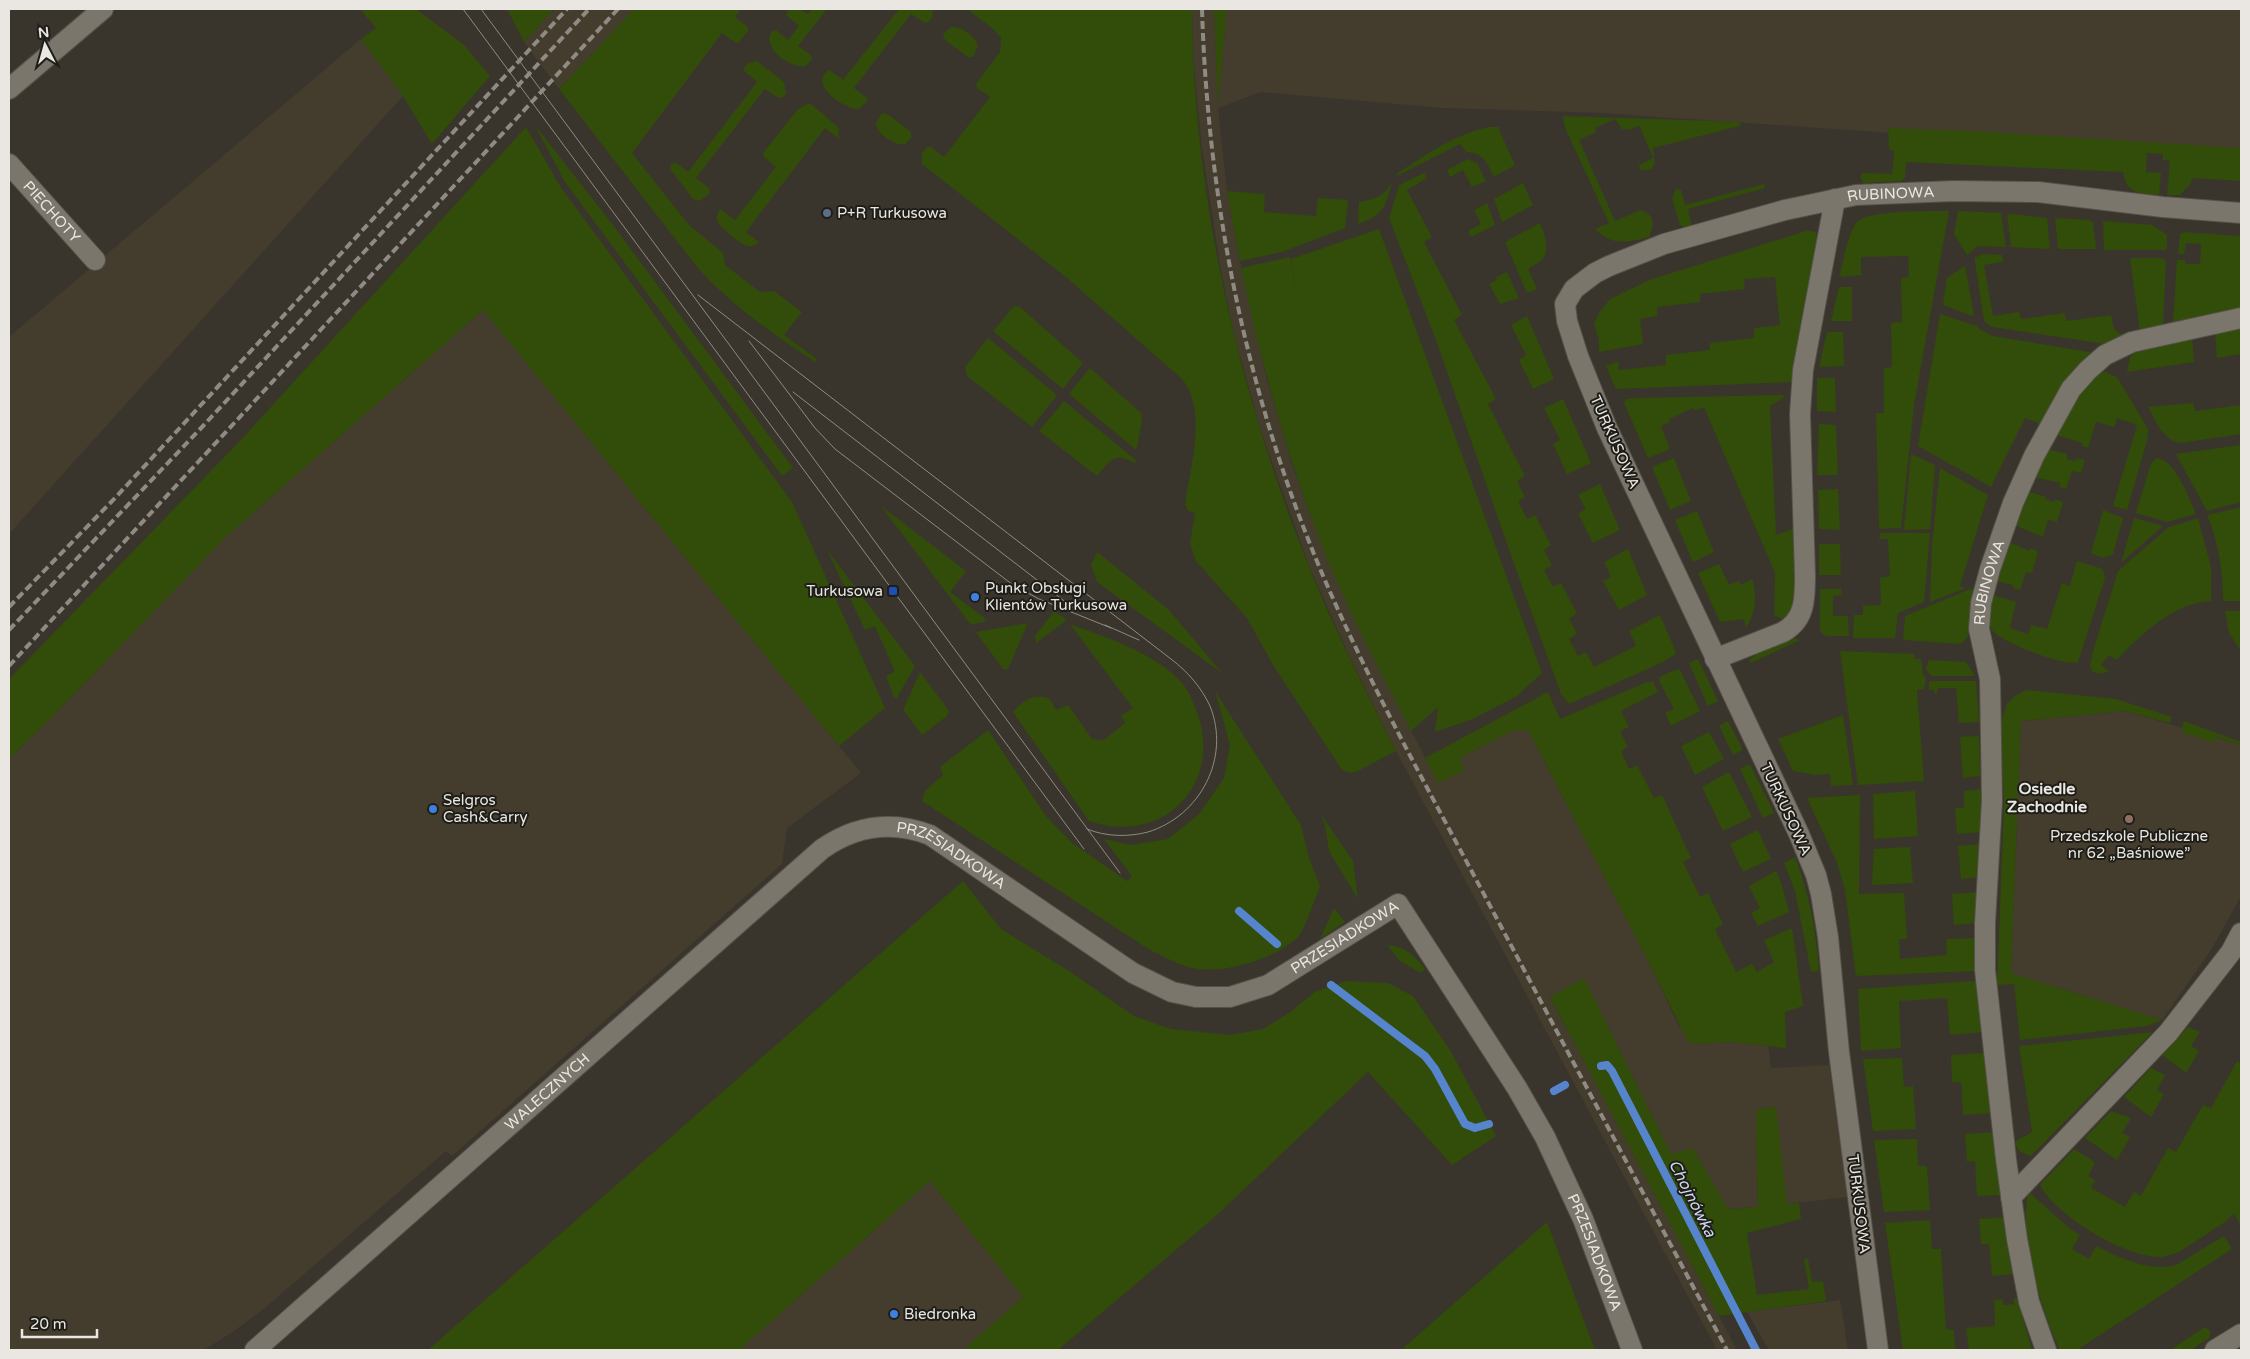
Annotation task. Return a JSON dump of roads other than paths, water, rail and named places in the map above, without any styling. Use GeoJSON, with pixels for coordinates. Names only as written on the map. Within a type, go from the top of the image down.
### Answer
{"type":"FeatureCollection","features":[{"type":"Feature","properties":{"kind":"street"},"geometry":{"type":"LineString","coordinates":[[9,89],[103,9]]}},
{"type":"Feature","properties":{"kind":"street","name":"PIECHOTY"},"geometry":{"type":"LineString","coordinates":[[9,164],[95,260]]}},
{"type":"Feature","properties":{"kind":"street","name":"RUBINOWA"},"geometry":{"type":"LineString","coordinates":[[1565,304],[1574,289],[1595,273],[1664,244],[1747,219],[1866,194],[1954,190],[2038,192],[2163,207],[2241,212]]}},
{"type":"Feature","properties":{"kind":"street"},"geometry":{"type":"LineString","coordinates":[[1715,659],[1791,628],[1802,614],[1805,600],[1800,414],[1803,370],[1835,199]]}},
{"type":"Feature","properties":{"kind":"street","name":"TURKUSOWA"},"geometry":{"type":"LineString","coordinates":[[1565,304],[1567,322],[1578,356],[1607,428],[1808,855],[1821,894],[1828,937],[1839,1052],[1878,1350]]}},
{"type":"Feature","properties":{"kind":"street","name":"RUBINOWA"},"geometry":{"type":"LineString","coordinates":[[2011,1196],[1985,970],[1985,923],[1992,801],[1990,679],[1986,652],[1979,629],[1981,603],[1990,569],[2013,503],[2031,464],[2071,389],[2088,370],[2104,355],[2132,342],[2241,318]]}},
{"type":"Feature","properties":{"kind":"street","name":"PRZESIADKOWA"},"geometry":{"type":"LineString","coordinates":[[841,837],[858,830],[880,826],[903,827],[930,835],[1133,973],[1172,992],[1196,997],[1230,997],[1268,985],[1288,975],[1398,904],[1517,1088],[1543,1132],[1583,1219],[1632,1350]]}},
{"type":"Feature","properties":{"kind":"street","name":"WALECZNYCH"},"geometry":{"type":"LineString","coordinates":[[255,1350],[822,850],[841,837]]}},
{"type":"Feature","properties":{"kind":"street"},"geometry":{"type":"LineString","coordinates":[[2046,1350],[2029,1302],[2011,1196],[2168,1033],[2231,952],[2241,933]]}},
{"type":"Feature","properties":{"kind":"street"},"geometry":{"type":"LineString","coordinates":[[2215,1350],[2241,1334]]}},
{"type":"Feature","properties":{"kind":"waterway","name":"Chojnówka"},"geometry":{"type":"LineString","coordinates":[[1239,911],[1277,944]]}},
{"type":"Feature","properties":{"kind":"waterway","name":"Chojnówka"},"geometry":{"type":"LineString","coordinates":[[1331,985],[1425,1056],[1435,1069],[1465,1124],[1475,1128],[1489,1124]]}},
{"type":"Feature","properties":{"kind":"waterway","name":"Chojnówka"},"geometry":{"type":"LineString","coordinates":[[1601,1066],[1607,1065],[1612,1071],[1756,1350]]}},
{"type":"Feature","properties":{"kind":"waterway","name":"Chojnówka"},"geometry":{"type":"LineString","coordinates":[[1554,1091],[1565,1085]]}},
{"type":"Feature","properties":{"kind":"tram line"},"geometry":{"type":"LineString","coordinates":[[463,9],[1084,849]]}},
{"type":"Feature","properties":{"kind":"tram line"},"geometry":{"type":"LineString","coordinates":[[481,9],[1120,873]]}},
{"type":"Feature","properties":{"kind":"tram line"},"geometry":{"type":"LineString","coordinates":[[698,295],[1171,659],[1198,686],[1210,706],[1215,726],[1216,745],[1213,764],[1206,782],[1196,799],[1183,813],[1166,824],[1148,832],[1118,835],[1102,834],[1087,829]]}},
{"type":"Feature","properties":{"kind":"tram line"},"geometry":{"type":"LineString","coordinates":[[749,341],[815,428],[835,449],[1013,585],[1039,599],[1111,628]]}},
{"type":"Feature","properties":{"kind":"tram line"},"geometry":{"type":"LineString","coordinates":[[793,392],[1076,610]]}},
{"type":"Feature","properties":{"kind":"tram line"},"geometry":{"type":"LineString","coordinates":[[1105,625],[1139,640]]}},
{"type":"Feature","properties":{"kind":"railway"},"geometry":{"type":"LineString","coordinates":[[9,607],[115,498],[567,9]]}},
{"type":"Feature","properties":{"kind":"railway"},"geometry":{"type":"LineString","coordinates":[[9,630],[203,426],[589,9]]}},
{"type":"Feature","properties":{"kind":"railway"},"geometry":{"type":"LineString","coordinates":[[9,666],[618,9]]}},
{"type":"Feature","properties":{"kind":"railway"},"geometry":{"type":"LineString","coordinates":[[1202,9],[1213,155],[1236,299],[1273,441],[1297,510],[1343,621],[1385,707],[1727,1350]]}},
{"type":"Feature","properties":{"kind":"place","name":"P+R Turkusowa"},"geometry":{"type":"Point","coordinates":[827,213]}},
{"type":"Feature","properties":{"kind":"place","name":"Turkusowa"},"geometry":{"type":"Point","coordinates":[893,591]}},
{"type":"Feature","properties":{"kind":"place","name":"Punkt Obsługi Klientów Turkusowa"},"geometry":{"type":"Point","coordinates":[975,597]}},
{"type":"Feature","properties":{"kind":"place","name":"Selgros Cash&Carry"},"geometry":{"type":"Point","coordinates":[433,809]}},
{"type":"Feature","properties":{"kind":"place","name":"Przedszkole Publiczne nr 62 „Baśniowe”"},"geometry":{"type":"Point","coordinates":[2129,819]}},
{"type":"Feature","properties":{"kind":"place","name":"Biedronka"},"geometry":{"type":"Point","coordinates":[894,1314]}},
{"type":"Feature","properties":{"kind":"district","name":"Osiedle Zachodnie"},"geometry":{"type":"Point","coordinates":[2047,797]}}]}
